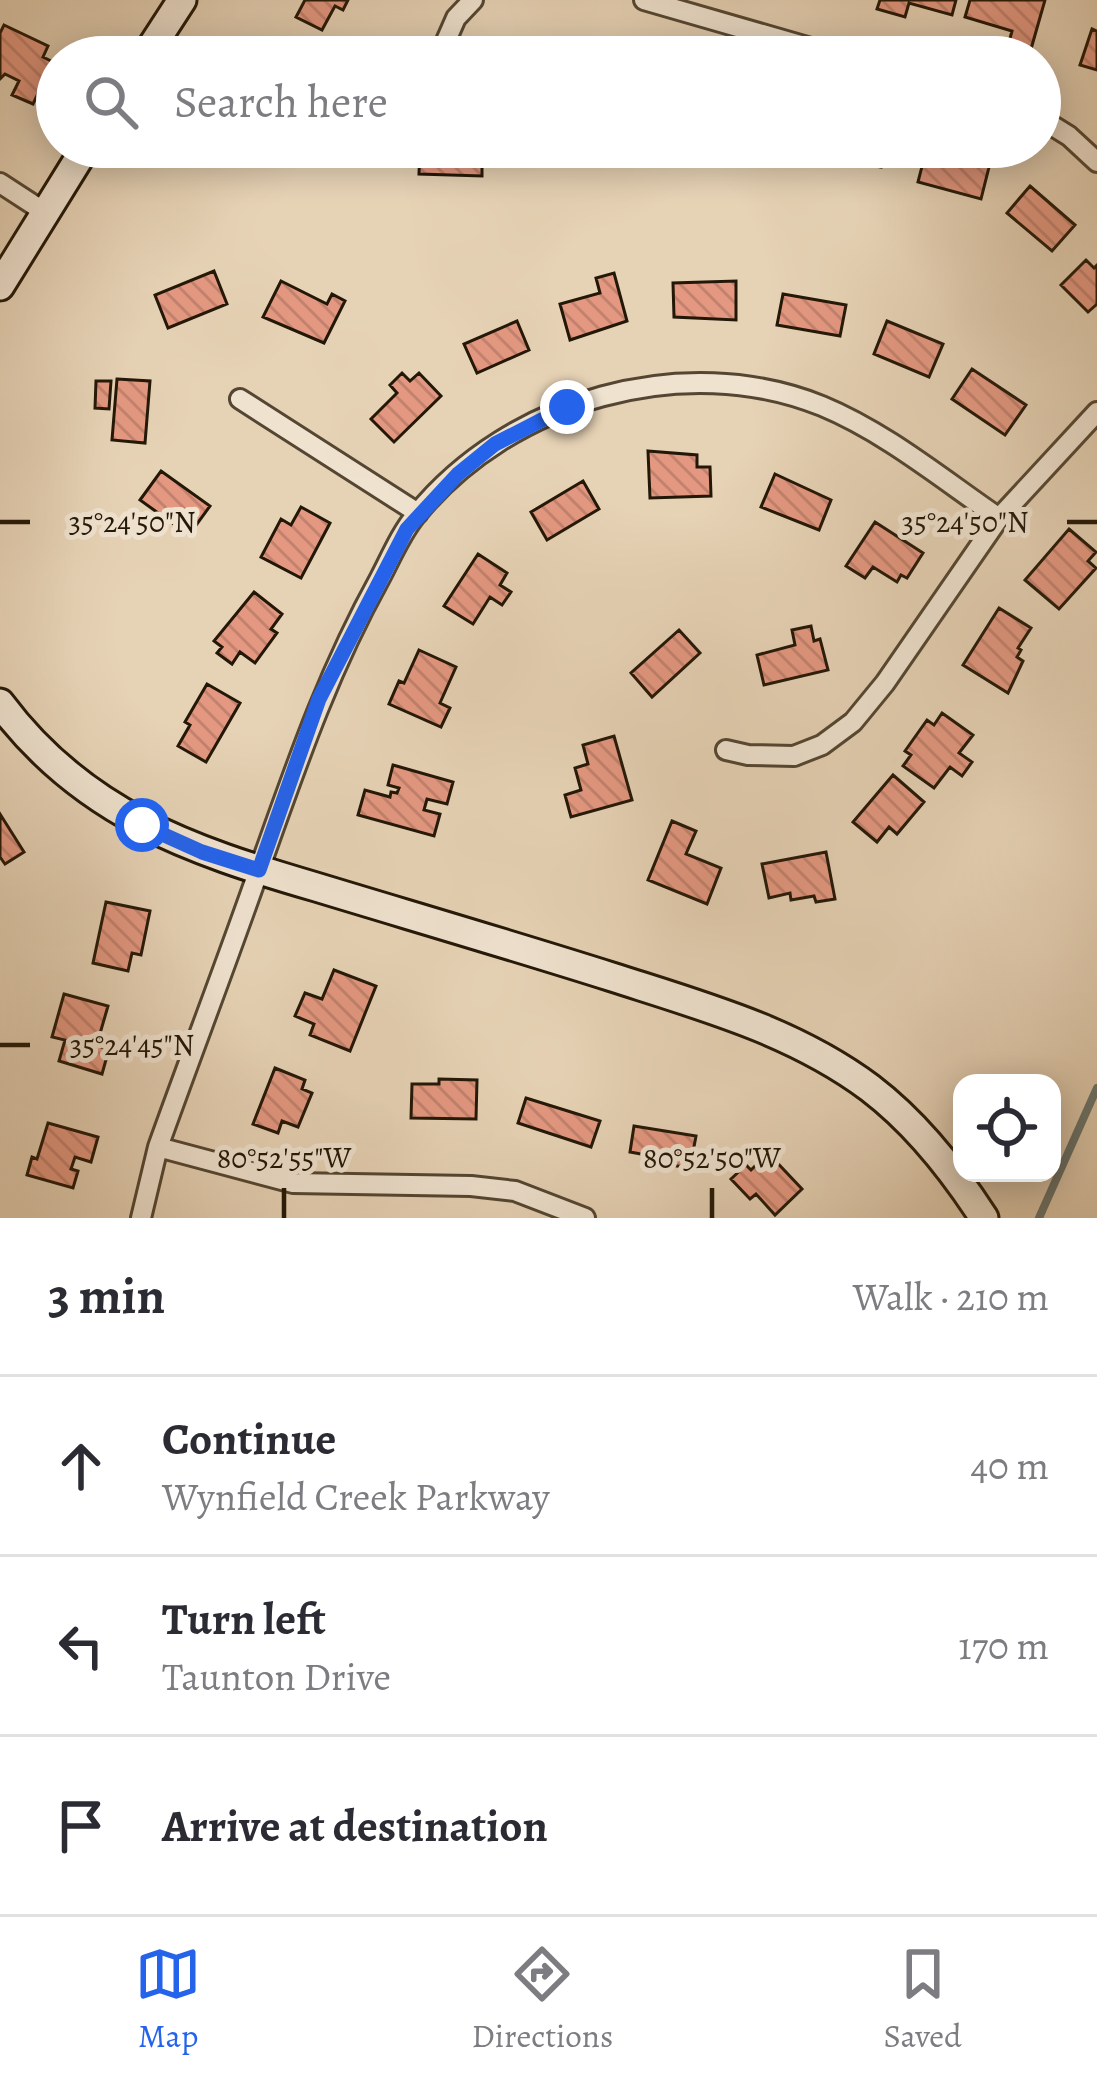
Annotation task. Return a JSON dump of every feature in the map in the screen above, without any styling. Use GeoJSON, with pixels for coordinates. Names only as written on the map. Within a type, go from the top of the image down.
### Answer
{"type":"FeatureCollection","features":[{"type":"Feature","properties":{"kind":"street"},"geometry":{"type":"LineString","coordinates":[[159,36],[182,0]]}},
{"type":"Feature","properties":{"kind":"street"},"geometry":{"type":"LineString","coordinates":[[448,36],[456,18],[473,0]]}},
{"type":"Feature","properties":{"kind":"street"},"geometry":{"type":"LineString","coordinates":[[644,0],[769,36]]}},
{"type":"Feature","properties":{"kind":"street"},"geometry":{"type":"LineString","coordinates":[[1061,131],[1097,162]]}},
{"type":"Feature","properties":{"kind":"street"},"geometry":{"type":"LineString","coordinates":[[0,286],[72,168]]}},
{"type":"Feature","properties":{"kind":"street"},"geometry":{"type":"LineString","coordinates":[[0,183],[43,212]]}},
{"type":"Feature","properties":{"kind":"street"},"geometry":{"type":"LineString","coordinates":[[141,1218],[158,1147],[319,699],[366,602],[418,513],[495,444],[567,407],[652,386],[712,384],[776,393],[860,424],[999,518]]}},
{"type":"Feature","properties":{"kind":"street"},"geometry":{"type":"LineString","coordinates":[[240,399],[418,513]]}},
{"type":"Feature","properties":{"kind":"street"},"geometry":{"type":"LineString","coordinates":[[726,750],[794,756],[822,745],[853,722],[886,683],[999,518],[1097,412]]}},
{"type":"Feature","properties":{"kind":"street"},"geometry":{"type":"LineString","coordinates":[[1,706],[40,751],[101,801],[169,838],[637,985],[797,1043],[873,1090],[905,1118],[963,1185],[984,1218]]}},
{"type":"Feature","properties":{"kind":"street"},"geometry":{"type":"LineString","coordinates":[[158,1147],[293,1183],[515,1191],[585,1218]]}},
{"type":"Feature","properties":{"kind":"building"},"geometry":{"type":"Polygon","coordinates":[[[305,0],[348,0],[343,10],[335,6],[322,30],[296,17],[305,0]]]}},
{"type":"Feature","properties":{"kind":"building"},"geometry":{"type":"Polygon","coordinates":[[[880,0],[956,0],[952,15],[909,3],[905,17],[877,9],[880,0]]]}},
{"type":"Feature","properties":{"kind":"building"},"geometry":{"type":"Polygon","coordinates":[[[970,0],[1045,0],[1035,36],[1011,36],[1012,31],[965,17],[970,0]]]}},
{"type":"Feature","properties":{"kind":"building"},"geometry":{"type":"Polygon","coordinates":[[[4,25],[36,40],[33,104],[12,95],[19,81],[5,74],[0,79],[4,25]]]}},
{"type":"Feature","properties":{"kind":"building"},"geometry":{"type":"Polygon","coordinates":[[[1092,29],[1097,31],[1097,70],[1080,65],[1092,29]]]}},
{"type":"Feature","properties":{"kind":"building"},"geometry":{"type":"Polygon","coordinates":[[[419,168],[482,168],[482,176],[419,174],[419,168]]]}},
{"type":"Feature","properties":{"kind":"building"},"geometry":{"type":"Polygon","coordinates":[[[922,168],[989,168],[981,199],[918,182],[922,168]]]}},
{"type":"Feature","properties":{"kind":"building"},"geometry":{"type":"Polygon","coordinates":[[[1030,186],[1075,225],[1052,251],[1007,213],[1030,186]]]}},
{"type":"Feature","properties":{"kind":"building"},"geometry":{"type":"Polygon","coordinates":[[[1086,260],[1094,268],[1097,265],[1097,304],[1088,312],[1061,285],[1086,260]]]}},
{"type":"Feature","properties":{"kind":"building"},"geometry":{"type":"Polygon","coordinates":[[[214,271],[227,304],[168,328],[155,295],[214,271]]]}},
{"type":"Feature","properties":{"kind":"building"},"geometry":{"type":"Polygon","coordinates":[[[614,273],[627,321],[570,340],[560,304],[600,293],[596,278],[614,273]]]}},
{"type":"Feature","properties":{"kind":"building"},"geometry":{"type":"Polygon","coordinates":[[[281,281],[327,304],[332,294],[345,301],[324,343],[263,317],[281,281]]]}},
{"type":"Feature","properties":{"kind":"building"},"geometry":{"type":"Polygon","coordinates":[[[736,281],[736,320],[674,317],[673,283],[736,281]]]}},
{"type":"Feature","properties":{"kind":"building"},"geometry":{"type":"Polygon","coordinates":[[[783,294],[846,305],[840,336],[777,325],[783,294]]]}},
{"type":"Feature","properties":{"kind":"building"},"geometry":{"type":"Polygon","coordinates":[[[517,321],[529,350],[477,373],[464,344],[517,321]]]}},
{"type":"Feature","properties":{"kind":"building"},"geometry":{"type":"Polygon","coordinates":[[[887,321],[943,344],[929,377],[874,354],[887,321]]]}},
{"type":"Feature","properties":{"kind":"building"},"geometry":{"type":"Polygon","coordinates":[[[972,369],[1026,405],[1005,435],[952,399],[972,369]]]}},
{"type":"Feature","properties":{"kind":"building"},"geometry":{"type":"Polygon","coordinates":[[[402,373],[410,381],[419,373],[441,396],[394,442],[371,419],[397,393],[390,385],[402,373]]]}},
{"type":"Feature","properties":{"kind":"building"},"geometry":{"type":"Polygon","coordinates":[[[117,379],[150,381],[145,443],[112,440],[117,379]]]}},
{"type":"Feature","properties":{"kind":"building"},"geometry":{"type":"Polygon","coordinates":[[[96,381],[111,381],[109,409],[95,408],[96,381]]]}},
{"type":"Feature","properties":{"kind":"building"},"geometry":{"type":"Polygon","coordinates":[[[648,451],[697,455],[697,467],[710,467],[711,496],[650,498],[648,451]]]}},
{"type":"Feature","properties":{"kind":"building"},"geometry":{"type":"Polygon","coordinates":[[[161,471],[210,506],[189,535],[140,500],[161,471]]]}},
{"type":"Feature","properties":{"kind":"building"},"geometry":{"type":"Polygon","coordinates":[[[775,474],[831,500],[819,530],[761,507],[775,474]]]}},
{"type":"Feature","properties":{"kind":"building"},"geometry":{"type":"Polygon","coordinates":[[[583,481],[599,509],[547,540],[531,512],[583,481]]]}},
{"type":"Feature","properties":{"kind":"building"},"geometry":{"type":"Polygon","coordinates":[[[301,507],[330,523],[301,578],[261,557],[281,519],[291,525],[301,507]]]}},
{"type":"Feature","properties":{"kind":"building"},"geometry":{"type":"Polygon","coordinates":[[[875,522],[923,553],[907,578],[901,575],[897,582],[873,567],[865,578],[846,566],[875,522]]]}},
{"type":"Feature","properties":{"kind":"building"},"geometry":{"type":"Polygon","coordinates":[[[1069,529],[1096,552],[1088,561],[1096,568],[1059,609],[1025,580],[1069,529]]]}},
{"type":"Feature","properties":{"kind":"building"},"geometry":{"type":"Polygon","coordinates":[[[478,554],[507,573],[500,585],[511,592],[502,605],[490,597],[473,624],[444,606],[478,554]]]}},
{"type":"Feature","properties":{"kind":"building"},"geometry":{"type":"Polygon","coordinates":[[[254,592],[282,614],[271,629],[277,633],[255,663],[240,652],[232,664],[217,653],[222,647],[214,641],[254,592]]]}},
{"type":"Feature","properties":{"kind":"building"},"geometry":{"type":"Polygon","coordinates":[[[999,608],[1031,628],[1018,648],[1017,657],[1023,661],[1008,693],[963,665],[999,608]]]}},
{"type":"Feature","properties":{"kind":"building"},"geometry":{"type":"Polygon","coordinates":[[[811,626],[814,641],[820,639],[828,670],[764,685],[757,655],[795,645],[792,630],[811,626]]]}},
{"type":"Feature","properties":{"kind":"building"},"geometry":{"type":"Polygon","coordinates":[[[679,630],[700,653],[652,697],[631,673],[679,630]]]}},
{"type":"Feature","properties":{"kind":"building"},"geometry":{"type":"Polygon","coordinates":[[[419,650],[456,667],[440,703],[450,708],[441,727],[389,704],[419,650]]]}},
{"type":"Feature","properties":{"kind":"building"},"geometry":{"type":"Polygon","coordinates":[[[207,684],[240,703],[206,762],[178,746],[190,725],[185,722],[207,684]]]}},
{"type":"Feature","properties":{"kind":"building"},"geometry":{"type":"Polygon","coordinates":[[[942,713],[973,735],[959,753],[972,762],[962,776],[950,767],[934,788],[903,766],[911,755],[905,751],[927,720],[934,725],[942,713]]]}},
{"type":"Feature","properties":{"kind":"building"},"geometry":{"type":"Polygon","coordinates":[[[614,736],[632,800],[571,817],[565,795],[581,790],[575,768],[588,764],[583,745],[614,736]]]}},
{"type":"Feature","properties":{"kind":"building"},"geometry":{"type":"Polygon","coordinates":[[[393,765],[453,782],[447,804],[427,799],[424,810],[440,814],[434,836],[358,815],[365,790],[390,797],[391,792],[397,793],[399,788],[388,785],[393,765]]]}},
{"type":"Feature","properties":{"kind":"building"},"geometry":{"type":"Polygon","coordinates":[[[893,775],[924,802],[897,834],[889,827],[877,842],[853,822],[893,775]]]}},
{"type":"Feature","properties":{"kind":"building"},"geometry":{"type":"Polygon","coordinates":[[[0,814],[24,852],[5,864],[0,857],[0,814]]]}},
{"type":"Feature","properties":{"kind":"building"},"geometry":{"type":"Polygon","coordinates":[[[672,821],[696,831],[686,854],[721,868],[707,904],[648,880],[672,821]]]}},
{"type":"Feature","properties":{"kind":"building"},"geometry":{"type":"Polygon","coordinates":[[[826,852],[835,899],[791,900],[790,893],[769,898],[762,864],[826,852]]]}},
{"type":"Feature","properties":{"kind":"building"},"geometry":{"type":"Polygon","coordinates":[[[106,902],[150,911],[141,955],[132,953],[128,971],[93,963],[106,902]]]}},
{"type":"Feature","properties":{"kind":"building"},"geometry":{"type":"Polygon","coordinates":[[[334,970],[376,986],[350,1051],[310,1035],[314,1024],[295,1016],[305,993],[322,999],[334,970]]]}},
{"type":"Feature","properties":{"kind":"building"},"geometry":{"type":"Polygon","coordinates":[[[64,994],[108,1006],[99,1037],[92,1036],[90,1044],[109,1049],[102,1074],[59,1061],[65,1040],[52,1037],[64,994]]]}},
{"type":"Feature","properties":{"kind":"building"},"geometry":{"type":"Polygon","coordinates":[[[275,1068],[305,1080],[302,1089],[312,1093],[298,1127],[282,1121],[278,1133],[253,1124],[275,1068]]]}},
{"type":"Feature","properties":{"kind":"building"},"geometry":{"type":"Polygon","coordinates":[[[439,1079],[477,1080],[476,1119],[411,1118],[412,1084],[439,1084],[439,1079]]]}},
{"type":"Feature","properties":{"kind":"building"},"geometry":{"type":"Polygon","coordinates":[[[526,1098],[600,1121],[591,1147],[518,1123],[526,1098]]]}},
{"type":"Feature","properties":{"kind":"building"},"geometry":{"type":"Polygon","coordinates":[[[48,1123],[98,1137],[91,1162],[75,1157],[71,1169],[78,1171],[73,1188],[27,1175],[48,1123]]]}},
{"type":"Feature","properties":{"kind":"building"},"geometry":{"type":"Polygon","coordinates":[[[634,1126],[696,1136],[690,1168],[651,1162],[652,1156],[630,1152],[634,1126]]]}},
{"type":"Feature","properties":{"kind":"building"},"geometry":{"type":"Polygon","coordinates":[[[768,1153],[802,1189],[775,1215],[756,1194],[750,1199],[731,1179],[746,1165],[751,1170],[768,1153]]]}},
{"type":"Feature","properties":{"kind":"waterway"},"geometry":{"type":"LineString","coordinates":[[1039,1218],[1097,1088]]}},
{"type":"Feature","properties":{"kind":"route"},"geometry":{"type":"LineString","coordinates":[[142,825],[202,852],[259,870],[319,699],[407,529],[458,474],[495,444],[567,407]]}}]}
